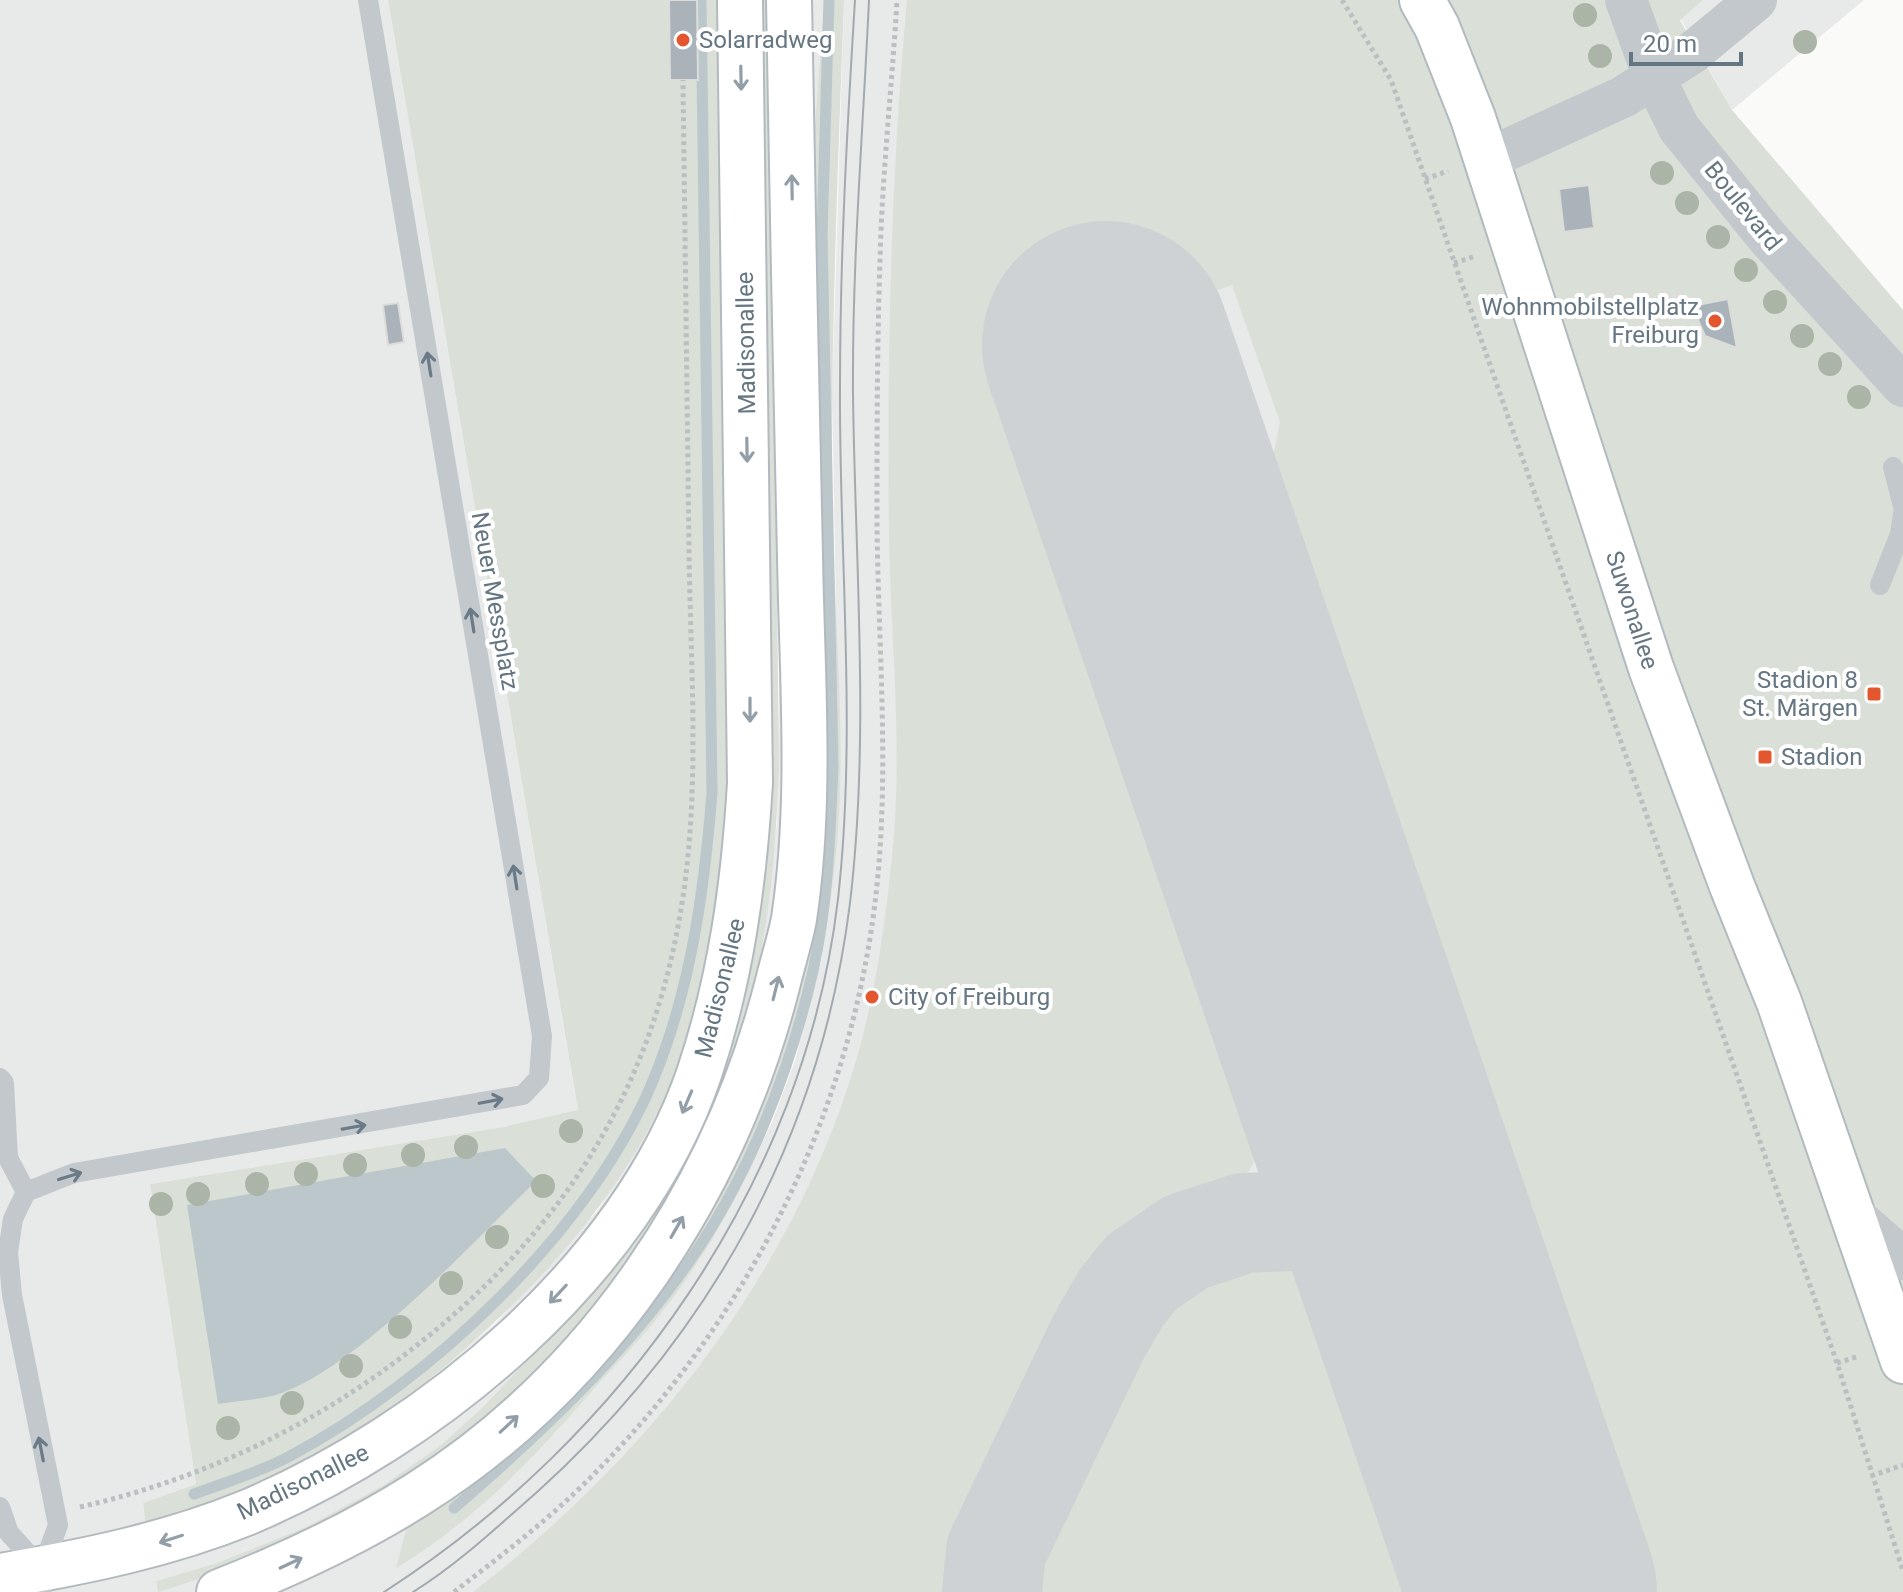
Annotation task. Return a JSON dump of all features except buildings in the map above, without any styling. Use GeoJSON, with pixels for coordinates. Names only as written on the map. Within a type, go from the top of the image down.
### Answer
{"type":"FeatureCollection","features":[{"type":"Feature","properties":{"kind":"main road","name":"Madisonallee"},"geometry":{"type":"LineString","coordinates":[[28,1579],[149,1546],[245,1513],[324,1477],[381,1443],[490,1359],[553,1300],[627,1212],[644,1188],[675,1130],[698,1075],[725,982],[744,882],[750,797],[740,0]]}},
{"type":"Feature","properties":{"kind":"main road","name":"Madisonallee"},"geometry":{"type":"LineString","coordinates":[[219,1592],[333,1543],[420,1494],[485,1446],[571,1365],[644,1279],[675,1231],[738,1108],[763,1040],[793,923],[804,777],[789,0]]}},
{"type":"Feature","properties":{"kind":"main road","name":"Suwonallee"},"geometry":{"type":"LineString","coordinates":[[1422,0],[1452,62],[1487,159],[1651,668],[1779,1002],[1901,1349]]}},
{"type":"Feature","properties":{"kind":"street","name":"Boulevard"},"geometry":{"type":"LineString","coordinates":[[1626,0],[1654,77],[1679,128],[1768,238],[1903,386]]}},
{"type":"Feature","properties":{"kind":"street"},"geometry":{"type":"LineString","coordinates":[[1487,159],[1586,116],[1654,77],[1692,53],[1756,0]]}},
{"type":"Feature","properties":{"kind":"street","name":"Suwonallee"},"geometry":{"type":"LineString","coordinates":[[1854,1216],[1903,1259]]}},
{"type":"Feature","properties":{"kind":"lane","name":"Neuer Messplatz"},"geometry":{"type":"LineString","coordinates":[[26,1192],[74,1173],[523,1095],[539,1078],[542,1036],[368,0]]}},
{"type":"Feature","properties":{"kind":"lane"},"geometry":{"type":"LineString","coordinates":[[1893,467],[1903,506]]}},
{"type":"Feature","properties":{"kind":"lane"},"geometry":{"type":"LineString","coordinates":[[1880,585],[1900,534],[1903,514]]}},
{"type":"Feature","properties":{"kind":"lane"},"geometry":{"type":"LineString","coordinates":[[0,1078],[4,1083],[8,1158],[26,1192],[13,1219],[8,1252],[12,1295],[58,1525],[28,1579]]}},
{"type":"Feature","properties":{"kind":"lane"},"geometry":{"type":"LineString","coordinates":[[0,1507],[28,1579]]}},
{"type":"Feature","properties":{"kind":"path"},"geometry":{"type":"LineString","coordinates":[[1342,0],[1391,80],[1832,1348],[1903,1571]]}},
{"type":"Feature","properties":{"kind":"path"},"geometry":{"type":"LineString","coordinates":[[79,1507],[122,1497],[195,1473],[272,1441],[332,1407],[385,1371],[457,1314],[523,1247],[569,1192],[621,1106],[663,995],[680,914],[692,795],[683,80]]}},
{"type":"Feature","properties":{"kind":"path"},"geometry":{"type":"LineString","coordinates":[[1871,1476],[1903,1465]]}},
{"type":"Feature","properties":{"kind":"shaded area"},"geometry":{"type":"Polygon","coordinates":[[[0,0],[388,0],[578,1111],[503,1127],[150,1184],[196,1484],[143,1503],[146,1527],[410,1396],[496,1323],[598,1210],[661,1105],[702,987],[752,941],[557,1328],[483,1407],[441,1445],[382,1486],[306,1527],[217,1563],[156,1581],[158,1591],[386,1497],[570,1338],[734,1059],[764,939],[777,822],[780,640],[770,0],[824,0],[810,195],[824,806],[742,1148],[669,1277],[477,1508],[556,1432],[664,1310],[732,1203],[772,1122],[795,1061],[822,957],[836,853],[839,766],[832,394],[844,0],[1330,0],[1903,1592],[0,1592],[0,0]]]}},
{"type":"Feature","properties":{"kind":"shaded area"},"geometry":{"type":"Polygon","coordinates":[[[388,0],[720,0],[730,778],[718,904],[691,1028],[660,1107],[617,1181],[592,1216],[536,1281],[475,1341],[361,1432],[283,1474],[146,1528],[143,1503],[196,1484],[150,1184],[503,1127],[578,1110],[388,0]]]}},
{"type":"Feature","properties":{"kind":"shaded area"},"geometry":{"type":"Polygon","coordinates":[[[759,0],[770,0],[779,761],[768,912],[755,986],[734,1059],[709,1123],[677,1186],[639,1247],[596,1306],[549,1361],[498,1412],[444,1457],[387,1496],[241,1562],[158,1592],[156,1581],[217,1563],[306,1527],[382,1486],[441,1445],[483,1407],[557,1328],[721,1059],[759,0]]]}},
{"type":"Feature","properties":{"kind":"shaded area"},"geometry":{"type":"Polygon","coordinates":[[[824,0],[844,0],[832,431],[841,766],[836,856],[828,917],[800,1037],[758,1152],[699,1260],[663,1311],[550,1438],[502,1486],[451,1530],[396,1568],[408,1523],[669,1277],[742,1148],[788,1015],[810,195],[824,0]]]}},
{"type":"Feature","properties":{"kind":"shaded area"},"geometry":{"type":"Polygon","coordinates":[[[907,0],[1703,0],[1680,20],[1732,110],[1903,310],[1903,1592],[1620,1592],[1258,534],[1280,422],[1232,285],[1018,361],[1269,1085],[1263,1145],[1249,1171],[1203,1215],[1133,1254],[1097,1303],[978,1558],[971,1592],[473,1592],[536,1540],[596,1484],[651,1425],[702,1362],[748,1295],[789,1225],[824,1151],[860,1045],[884,925],[896,796],[889,397],[894,198],[907,0]]]}},
{"type":"Feature","properties":{"kind":"shaded area"},"geometry":{"type":"Polygon","coordinates":[[[1670,0],[1864,0],[1732,110],[1670,0]]]}},
{"type":"Feature","properties":{"kind":"shaded area"},"geometry":{"type":"Polygon","coordinates":[[[505,1148],[536,1181],[411,1303],[338,1362],[303,1383],[272,1396],[218,1404],[187,1205],[505,1148]]]}},
{"type":"Feature","properties":{"kind":"shaded area"},"geometry":{"type":"Polygon","coordinates":[[[1246,1256],[1295,1265],[1337,1292],[1440,1592],[1011,1592],[1015,1576],[1135,1318],[1158,1290],[1182,1272],[1210,1262],[1246,1256]]]}},
{"type":"Feature","properties":{"kind":"waterway"},"geometry":{"type":"LineString","coordinates":[[194,1494],[279,1462],[343,1425],[450,1344],[500,1297],[547,1246],[589,1193],[624,1138],[652,1083],[665,1048],[694,940],[712,793],[701,0]]}},
{"type":"Feature","properties":{"kind":"waterway"},"geometry":{"type":"LineString","coordinates":[[454,1508],[518,1451],[610,1360],[691,1259],[712,1227],[749,1157],[780,1084],[804,1009],[825,895],[833,767],[822,235],[829,0]]}},
{"type":"Feature","properties":{"kind":"taxiway"},"geometry":{"type":"LineString","coordinates":[[992,1592],[996,1551],[1099,1336],[1121,1298],[1142,1272],[1186,1242],[1244,1223],[1313,1220],[1366,1225],[1400,1239],[1423,1269]]}},
{"type":"Feature","properties":{"kind":"runway"},"geometry":{"type":"LineString","coordinates":[[1106,345],[1533,1592]]}},
{"type":"Feature","properties":{"kind":"tram line"},"geometry":{"type":"LineString","coordinates":[[384,1592],[470,1530],[551,1459],[624,1380],[688,1295],[743,1203],[787,1106],[819,1004],[838,899],[844,835],[847,707],[840,339],[844,194],[855,0]]}},
{"type":"Feature","properties":{"kind":"tram line"},"geometry":{"type":"LineString","coordinates":[[413,1592],[461,1558],[536,1493],[598,1432],[654,1367],[704,1299],[747,1227],[784,1151],[813,1072],[835,989],[850,903],[856,840],[860,649],[853,345],[869,0]]}},
{"type":"Feature","properties":{"kind":"place","name":"Solarradweg"},"geometry":{"type":"Point","coordinates":[683,40]}},
{"type":"Feature","properties":{"kind":"place","name":"Wohnmobilstellplatz Freiburg"},"geometry":{"type":"Point","coordinates":[1715,321]}},
{"type":"Feature","properties":{"kind":"place","name":"Stadion 8 St. Märgen"},"geometry":{"type":"Point","coordinates":[1874,694]}},
{"type":"Feature","properties":{"kind":"place","name":"Stadion"},"geometry":{"type":"Point","coordinates":[1765,757]}},
{"type":"Feature","properties":{"kind":"place","name":"City of Freiburg"},"geometry":{"type":"Point","coordinates":[872,997]}}]}
